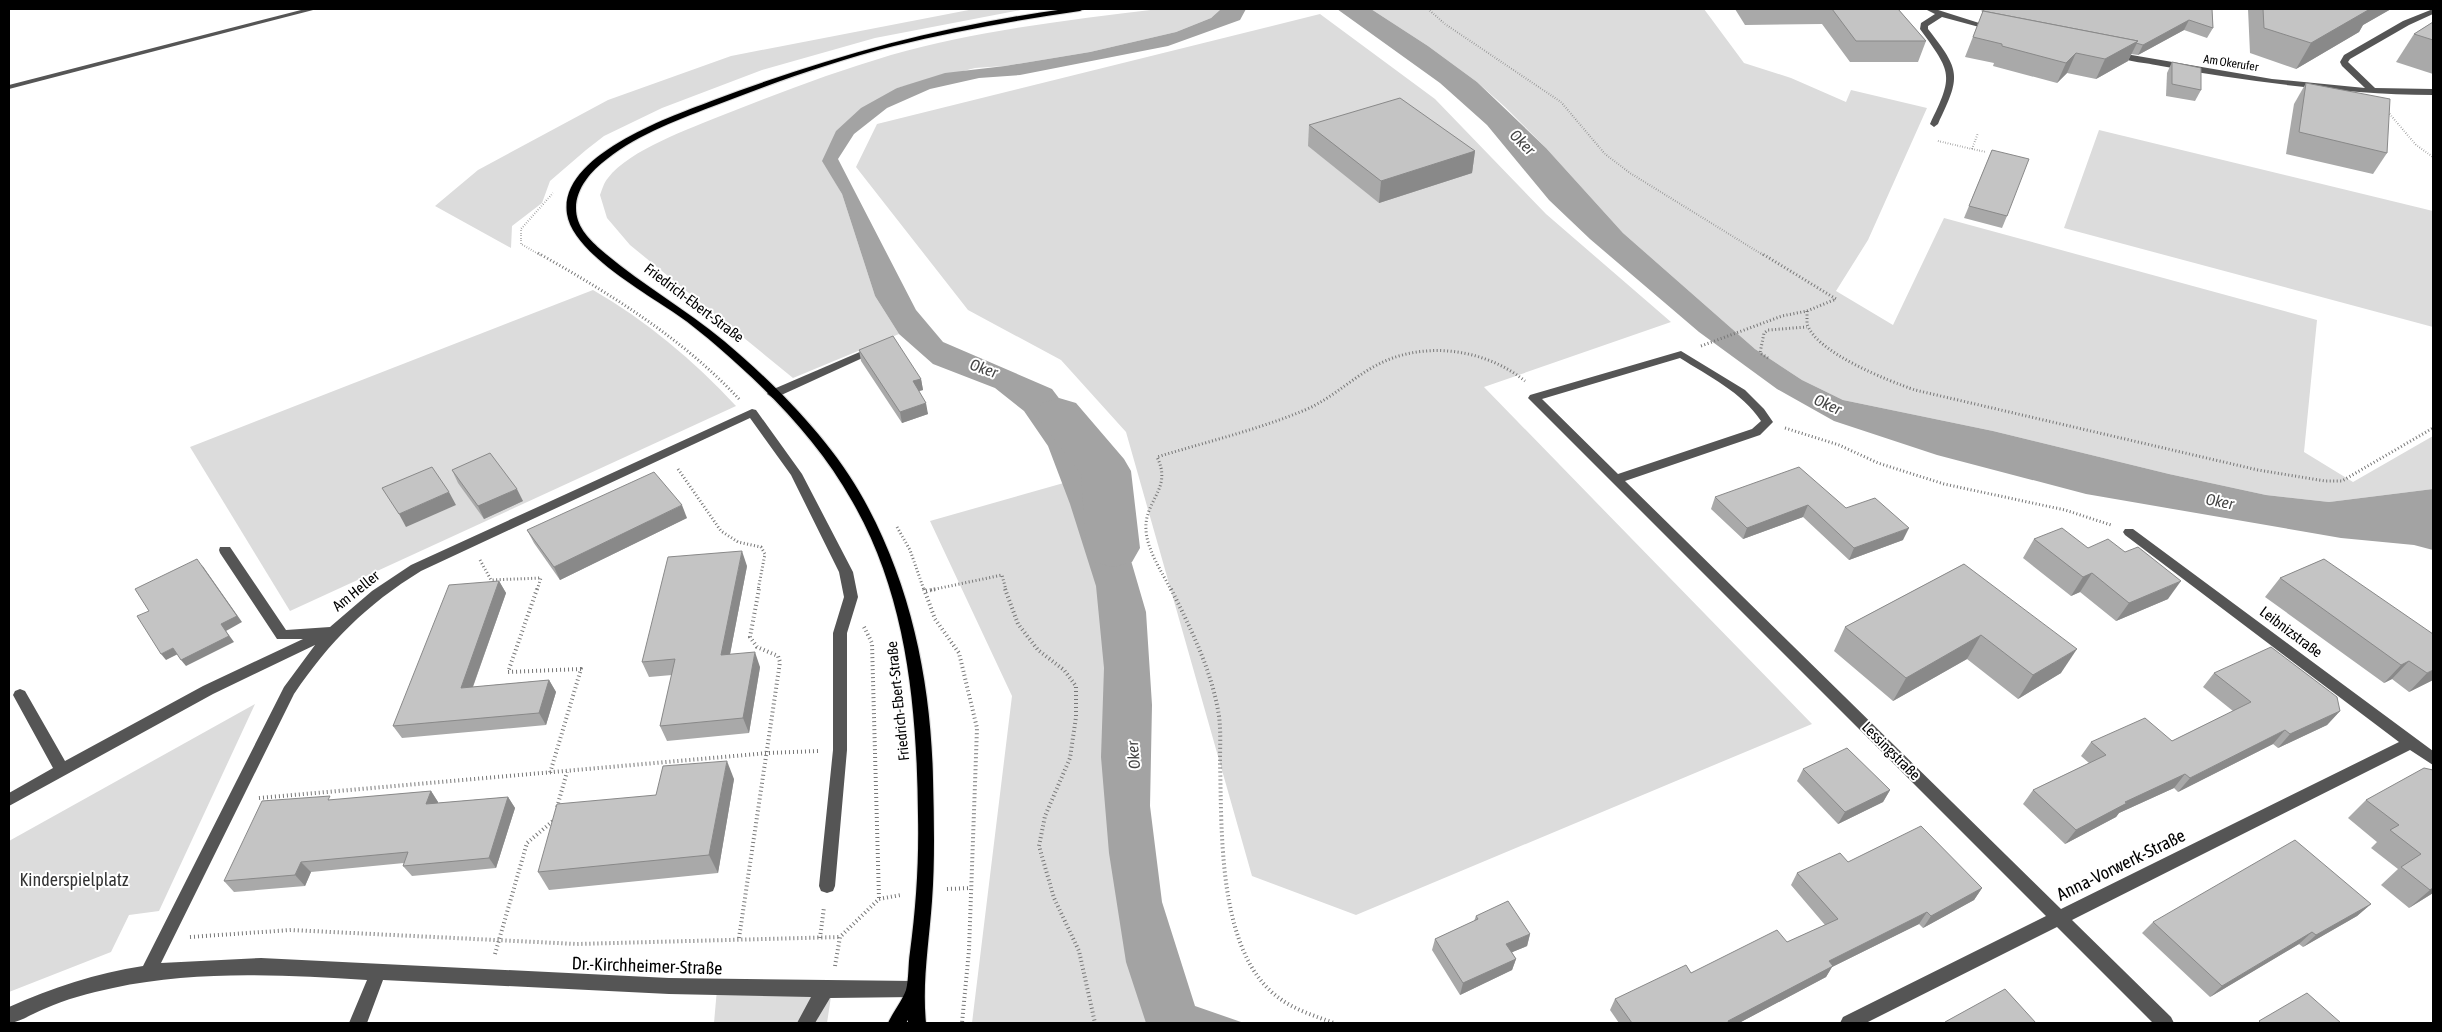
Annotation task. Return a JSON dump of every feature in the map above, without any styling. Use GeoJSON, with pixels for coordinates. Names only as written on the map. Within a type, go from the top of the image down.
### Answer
{"type":"FeatureCollection","features":[{"type":"Feature","properties":{"kind":"main road","name":"Friedrich-Ebert-Straße"},"geometry":{"type":"LineString","coordinates":[[917,1023],[915,989],[925,890],[925,816],[921,715],[914,650],[903,605],[890,568],[869,522],[850,487],[827,454],[773,394],[719,343],[684,315],[640,286],[585,240],[573,220],[571,208],[574,194],[591,168],[616,148],[648,130],[739,93],[843,58],[948,31],[1080,9]]}},
{"type":"Feature","properties":{"kind":"main road","name":"Friedrich-Ebert-Straße"},"geometry":{"type":"LineString","coordinates":[[897,1023],[915,989]]}},
{"type":"Feature","properties":{"kind":"street"},"geometry":{"type":"LineString","coordinates":[[9,87],[313,9]]}},
{"type":"Feature","properties":{"kind":"street"},"geometry":{"type":"LineString","coordinates":[[1930,9],[1941,14],[2007,32]]}},
{"type":"Feature","properties":{"kind":"street"},"geometry":{"type":"LineString","coordinates":[[2373,91],[2346,66],[2344,62],[2347,57],[2406,23],[2433,11]]}},
{"type":"Feature","properties":{"kind":"street"},"geometry":{"type":"LineString","coordinates":[[1934,124],[1952,84],[1952,72],[1943,53],[1924,29],[1924,25],[1941,14]]}},
{"type":"Feature","properties":{"kind":"street","name":"Am Okerufer"},"geometry":{"type":"LineString","coordinates":[[2109,53],[2238,77],[2373,91],[2431,93]]}},
{"type":"Feature","properties":{"kind":"street"},"geometry":{"type":"LineString","coordinates":[[773,394],[883,345]]}},
{"type":"Feature","properties":{"kind":"street"},"geometry":{"type":"LineString","coordinates":[[1534,398],[1681,354],[1751,400],[1762,411],[1767,422],[1756,432],[1618,479]]}},
{"type":"Feature","properties":{"kind":"street","name":"Lessingstraße"},"geometry":{"type":"LineString","coordinates":[[1534,398],[1618,479],[2165,1023]]}},
{"type":"Feature","properties":{"kind":"street"},"geometry":{"type":"LineString","coordinates":[[752,413],[796,474],[846,572],[851,597],[840,633],[840,750],[827,886]]}},
{"type":"Feature","properties":{"kind":"street","name":"Am Heller"},"geometry":{"type":"LineString","coordinates":[[149,971],[289,692],[312,657],[333,631],[389,584],[416,568],[752,413]]}},
{"type":"Feature","properties":{"kind":"street","name":"Leibnizstraße"},"geometry":{"type":"LineString","coordinates":[[2129,532],[2433,759]]}},
{"type":"Feature","properties":{"kind":"street"},"geometry":{"type":"LineString","coordinates":[[225,550],[282,635],[333,631]]}},
{"type":"Feature","properties":{"kind":"street"},"geometry":{"type":"LineString","coordinates":[[9,800],[271,657],[333,631]]}},
{"type":"Feature","properties":{"kind":"street"},"geometry":{"type":"LineString","coordinates":[[20,695],[62,770]]}},
{"type":"Feature","properties":{"kind":"street","name":"Anna-Vorwerk-Straße"},"geometry":{"type":"LineString","coordinates":[[1849,1023],[2411,743]]}},
{"type":"Feature","properties":{"kind":"street","name":"Dr.-Kirchheimer-Straße"},"geometry":{"type":"LineString","coordinates":[[9,1016],[75,988],[149,971],[206,966],[261,966],[717,989],[828,991],[915,989]]}},
{"type":"Feature","properties":{"kind":"street"},"geometry":{"type":"LineString","coordinates":[[358,1023],[378,972]]}},
{"type":"Feature","properties":{"kind":"street"},"geometry":{"type":"LineString","coordinates":[[806,1023],[828,991]]}},
{"type":"Feature","properties":{"kind":"path"},"geometry":{"type":"LineString","coordinates":[[1428,9],[1445,24],[1561,102],[1605,154],[1630,172],[1836,299],[1807,311],[1782,316],[1696,348]]}},
{"type":"Feature","properties":{"kind":"path"},"geometry":{"type":"LineString","coordinates":[[2373,91],[2416,145],[2433,157]]}},
{"type":"Feature","properties":{"kind":"path"},"geometry":{"type":"LineString","coordinates":[[1972,149],[1978,133]]}},
{"type":"Feature","properties":{"kind":"path"},"geometry":{"type":"LineString","coordinates":[[1934,140],[1986,152]]}},
{"type":"Feature","properties":{"kind":"path"},"geometry":{"type":"LineString","coordinates":[[550,198],[520,227],[518,235],[521,244],[628,304],[646,317],[683,345],[725,382],[752,413]]}},
{"type":"Feature","properties":{"kind":"path"},"geometry":{"type":"LineString","coordinates":[[1807,311],[1804,318],[1807,327],[1822,343],[1853,363],[1886,380],[1915,390],[2258,470],[2315,479],[2342,481],[2433,428]]}},
{"type":"Feature","properties":{"kind":"path"},"geometry":{"type":"LineString","coordinates":[[1768,358],[1760,353],[1764,333],[1768,330],[1807,327]]}},
{"type":"Feature","properties":{"kind":"path"},"geometry":{"type":"LineString","coordinates":[[1334,1023],[1302,1012],[1274,995],[1258,977],[1238,942],[1229,906],[1218,713],[1200,648],[1148,542],[1146,526],[1164,478],[1163,466],[1157,457],[1307,410],[1334,395],[1362,373],[1392,357],[1423,349],[1456,350],[1493,361],[1516,372],[1527,383],[1534,398]]}},
{"type":"Feature","properties":{"kind":"path"},"geometry":{"type":"LineString","coordinates":[[1767,422],[1839,445],[1878,463],[1944,484],[2066,510],[2129,532]]}},
{"type":"Feature","properties":{"kind":"path"},"geometry":{"type":"LineString","coordinates":[[667,453],[721,531],[738,542],[761,547],[765,554],[750,642],[756,647],[778,656],[780,662],[768,754],[739,938]]}},
{"type":"Feature","properties":{"kind":"path"},"geometry":{"type":"LineString","coordinates":[[470,542],[491,580],[541,578],[508,672],[581,668],[550,773]]}},
{"type":"Feature","properties":{"kind":"path"},"geometry":{"type":"LineString","coordinates":[[925,591],[1002,575],[1018,624],[1038,650],[1064,670],[1076,686],[1076,717],[1070,758],[1045,816],[1039,846],[1054,898],[1079,950],[1095,1023]]}},
{"type":"Feature","properties":{"kind":"path"},"geometry":{"type":"LineString","coordinates":[[851,597],[872,643],[879,899]]}},
{"type":"Feature","properties":{"kind":"path"},"geometry":{"type":"LineString","coordinates":[[234,800],[768,754],[840,750]]}},
{"type":"Feature","properties":{"kind":"path"},"geometry":{"type":"LineString","coordinates":[[488,978],[527,843],[553,822],[567,772]]}},
{"type":"Feature","properties":{"kind":"path"},"geometry":{"type":"LineString","coordinates":[[820,938],[827,886]]}},
{"type":"Feature","properties":{"kind":"path"},"geometry":{"type":"LineString","coordinates":[[828,991],[840,937],[879,899],[925,890],[971,888]]}},
{"type":"Feature","properties":{"kind":"path"},"geometry":{"type":"LineString","coordinates":[[164,940],[240,932],[291,930],[578,944],[739,938],[840,937]]}},
{"type":"Feature","properties":{"kind":"green space"},"geometry":{"type":"Polygon","coordinates":[[[974,9],[1026,9],[875,38],[762,70],[662,108],[604,136],[550,181],[542,203],[512,226],[511,248],[435,206],[478,170],[608,100],[731,56],[974,9]]]}},
{"type":"Feature","properties":{"kind":"green space"},"geometry":{"type":"Polygon","coordinates":[[[1159,9],[1221,9],[1211,18],[1176,32],[1090,52],[1005,66],[975,68],[897,88],[823,161],[842,194],[875,296],[899,334],[793,378],[630,245],[607,218],[600,195],[603,186],[618,168],[630,158],[678,133],[785,91],[848,68],[924,46],[990,32],[1159,9]]]}},
{"type":"Feature","properties":{"kind":"green space"},"geometry":{"type":"Polygon","coordinates":[[[1371,9],[1704,9],[1744,63],[1791,78],[1846,102],[1851,90],[1927,108],[1868,240],[1836,291],[1893,325],[1944,218],[2317,320],[2304,452],[2353,482],[2433,436],[2433,489],[2329,502],[2266,495],[2169,474],[1993,431],[1843,400],[1802,380],[1755,349],[1623,233],[1546,148],[1477,82],[1428,46],[1371,9]]]}},
{"type":"Feature","properties":{"kind":"green space"},"geometry":{"type":"Polygon","coordinates":[[[1320,14],[1435,99],[1546,214],[1671,322],[1484,387],[1812,724],[1356,915],[1252,876],[1126,432],[1061,360],[968,310],[856,167],[877,124],[1320,14]]]}},
{"type":"Feature","properties":{"kind":"green space"},"geometry":{"type":"Polygon","coordinates":[[[2099,130],[2433,211],[2433,327],[2064,228],[2099,130]]]}},
{"type":"Feature","properties":{"kind":"green space"},"geometry":{"type":"Polygon","coordinates":[[[593,290],[669,342],[736,406],[290,611],[190,447],[593,290]]]}},
{"type":"Feature","properties":{"kind":"green space"},"geometry":{"type":"Polygon","coordinates":[[[1106,471],[1146,905],[1185,1023],[972,1023],[1012,696],[930,521],[1106,471]]]}},
{"type":"Feature","properties":{"kind":"green space","name":"Kinderspielplatz"},"geometry":{"type":"Polygon","coordinates":[[[255,704],[159,911],[129,915],[111,952],[9,992],[9,841],[255,704]]]}},
{"type":"Feature","properties":{"kind":"green space"},"geometry":{"type":"Polygon","coordinates":[[[717,989],[832,990],[827,1023],[714,1023],[717,989]]]}},
{"type":"Feature","properties":{"kind":"water"},"geometry":{"type":"Polygon","coordinates":[[[1221,9],[1246,9],[1240,20],[1168,46],[1020,75],[979,78],[930,89],[887,108],[854,134],[838,159],[916,310],[943,342],[1052,389],[1099,451],[1146,612],[1152,705],[1150,806],[1162,902],[1195,1006],[1244,1023],[1146,1023],[1126,962],[1109,853],[1101,757],[1104,668],[1096,586],[1070,504],[1048,446],[1024,411],[995,388],[933,364],[899,334],[875,296],[842,194],[822,161],[836,131],[861,108],[897,88],[945,73],[1005,66],[1090,52],[1176,32],[1211,18],[1221,9]]]}},
{"type":"Feature","properties":{"kind":"water"},"geometry":{"type":"Polygon","coordinates":[[[1337,9],[1371,9],[1428,46],[1477,82],[1546,148],[1623,233],[1755,349],[1802,380],[1843,400],[1993,431],[2169,474],[2266,495],[2329,502],[2433,489],[2433,550],[2414,545],[2341,538],[2086,494],[1937,455],[1834,421],[1777,389],[1699,332],[1590,239],[1549,200],[1487,125],[1440,83],[1337,9]]]}},
{"type":"Feature","properties":{"kind":"building"},"geometry":{"type":"Polygon","coordinates":[[[1832,9],[1898,9],[1926,41],[1856,41],[1832,9]]]}},
{"type":"Feature","properties":{"kind":"building"},"geometry":{"type":"Polygon","coordinates":[[[1984,9],[2212,9],[2213,28],[2189,20],[2143,45],[2136,43],[2138,41],[1982,12],[1984,9]]]}},
{"type":"Feature","properties":{"kind":"building"},"geometry":{"type":"Polygon","coordinates":[[[2263,9],[2370,9],[2311,43],[2264,28],[2263,9]]]}},
{"type":"Feature","properties":{"kind":"building"},"geometry":{"type":"Polygon","coordinates":[[[1983,11],[2138,41],[2105,59],[2076,53],[2066,63],[1973,37],[1983,11]]]}},
{"type":"Feature","properties":{"kind":"building"},"geometry":{"type":"Polygon","coordinates":[[[2433,22],[2433,40],[2414,34],[2433,22]]]}},
{"type":"Feature","properties":{"kind":"building"},"geometry":{"type":"Polygon","coordinates":[[[2172,62],[2201,68],[2201,90],[2172,84],[2172,62]]]}},
{"type":"Feature","properties":{"kind":"building"},"geometry":{"type":"Polygon","coordinates":[[[2306,83],[2390,99],[2387,153],[2299,132],[2306,83]]]}},
{"type":"Feature","properties":{"kind":"building"},"geometry":{"type":"Polygon","coordinates":[[[1400,98],[1475,151],[1381,181],[1309,125],[1400,98]]]}},
{"type":"Feature","properties":{"kind":"building"},"geometry":{"type":"Polygon","coordinates":[[[1992,150],[2029,159],[2007,216],[1969,206],[1992,150]]]}},
{"type":"Feature","properties":{"kind":"building"},"geometry":{"type":"Polygon","coordinates":[[[893,336],[921,379],[913,381],[926,403],[900,412],[859,350],[893,336]]]}},
{"type":"Feature","properties":{"kind":"building"},"geometry":{"type":"Polygon","coordinates":[[[490,453],[517,489],[478,506],[452,470],[490,453]]]}},
{"type":"Feature","properties":{"kind":"building"},"geometry":{"type":"Polygon","coordinates":[[[432,467],[449,492],[399,514],[382,488],[432,467]]]}},
{"type":"Feature","properties":{"kind":"building"},"geometry":{"type":"Polygon","coordinates":[[[1799,467],[1846,508],[1875,498],[1909,528],[1854,548],[1808,505],[1747,528],[1715,497],[1799,467]]]}},
{"type":"Feature","properties":{"kind":"building"},"geometry":{"type":"Polygon","coordinates":[[[654,472],[682,505],[554,567],[527,530],[654,472]]]}},
{"type":"Feature","properties":{"kind":"building"},"geometry":{"type":"Polygon","coordinates":[[[2062,528],[2088,548],[2108,539],[2125,552],[2138,547],[2181,581],[2129,603],[2092,573],[2083,577],[2034,539],[2062,528]]]}},
{"type":"Feature","properties":{"kind":"building"},"geometry":{"type":"Polygon","coordinates":[[[742,551],[721,655],[755,652],[743,718],[660,726],[675,659],[642,662],[668,557],[742,551]]]}},
{"type":"Feature","properties":{"kind":"building"},"geometry":{"type":"Polygon","coordinates":[[[197,559],[237,616],[221,624],[229,636],[181,660],[173,648],[161,654],[137,616],[149,611],[135,589],[197,559]]]}},
{"type":"Feature","properties":{"kind":"building"},"geometry":{"type":"Polygon","coordinates":[[[2324,559],[2433,634],[2433,670],[2427,673],[2409,661],[2401,665],[2280,578],[2324,559]]]}},
{"type":"Feature","properties":{"kind":"building"},"geometry":{"type":"Polygon","coordinates":[[[1964,564],[2077,649],[2033,675],[1981,635],[1906,678],[1845,627],[1964,564]]]}},
{"type":"Feature","properties":{"kind":"building"},"geometry":{"type":"Polygon","coordinates":[[[499,581],[461,688],[549,680],[539,713],[393,726],[449,585],[499,581]]]}},
{"type":"Feature","properties":{"kind":"building"},"geometry":{"type":"Polygon","coordinates":[[[2271,647],[2337,697],[2340,711],[2290,734],[2285,730],[2190,778],[2185,774],[2125,802],[2127,803],[2076,830],[2033,790],[2106,755],[2091,742],[2145,718],[2172,741],[2251,702],[2214,673],[2271,647]]]}},
{"type":"Feature","properties":{"kind":"building"},"geometry":{"type":"Polygon","coordinates":[[[1847,748],[1890,790],[1845,812],[1803,769],[1847,748]]]}},
{"type":"Feature","properties":{"kind":"building"},"geometry":{"type":"Polygon","coordinates":[[[727,761],[709,855],[538,872],[557,804],[656,795],[663,766],[727,761]]]}},
{"type":"Feature","properties":{"kind":"building"},"geometry":{"type":"Polygon","coordinates":[[[2424,768],[2433,770],[2433,888],[2430,890],[2401,867],[2421,854],[2390,830],[2399,825],[2366,800],[2424,768]]]}},
{"type":"Feature","properties":{"kind":"building"},"geometry":{"type":"Polygon","coordinates":[[[431,791],[426,804],[508,797],[489,858],[403,866],[408,852],[301,862],[295,875],[224,881],[262,801],[330,796],[328,800],[431,791]]]}},
{"type":"Feature","properties":{"kind":"building"},"geometry":{"type":"Polygon","coordinates":[[[1921,826],[1982,888],[1931,916],[1927,912],[1829,961],[1833,966],[1728,1021],[1729,1023],[1632,1023],[1615,999],[1686,965],[1691,973],[1777,930],[1787,942],[1838,919],[1797,873],[1840,853],[1848,862],[1921,826]]]}},
{"type":"Feature","properties":{"kind":"building"},"geometry":{"type":"Polygon","coordinates":[[[2295,840],[2371,904],[2316,935],[2312,932],[2222,986],[2153,922],[2295,840]]]}},
{"type":"Feature","properties":{"kind":"building"},"geometry":{"type":"Polygon","coordinates":[[[1508,901],[1530,934],[1506,944],[1516,959],[1463,983],[1435,939],[1478,919],[1476,916],[1508,901]]]}},
{"type":"Feature","properties":{"kind":"building"},"geometry":{"type":"Polygon","coordinates":[[[2005,989],[2036,1023],[1945,1022],[2005,989]]]}},
{"type":"Feature","properties":{"kind":"building"},"geometry":{"type":"Polygon","coordinates":[[[2307,993],[2341,1023],[2261,1023],[2259,1021],[2307,993]]]}},
{"type":"Feature","properties":{"kind":"waterway","name":"Oker"},"geometry":{"type":"LineString","coordinates":[[1059,414],[1106,471],[1113,548]]}}]}
